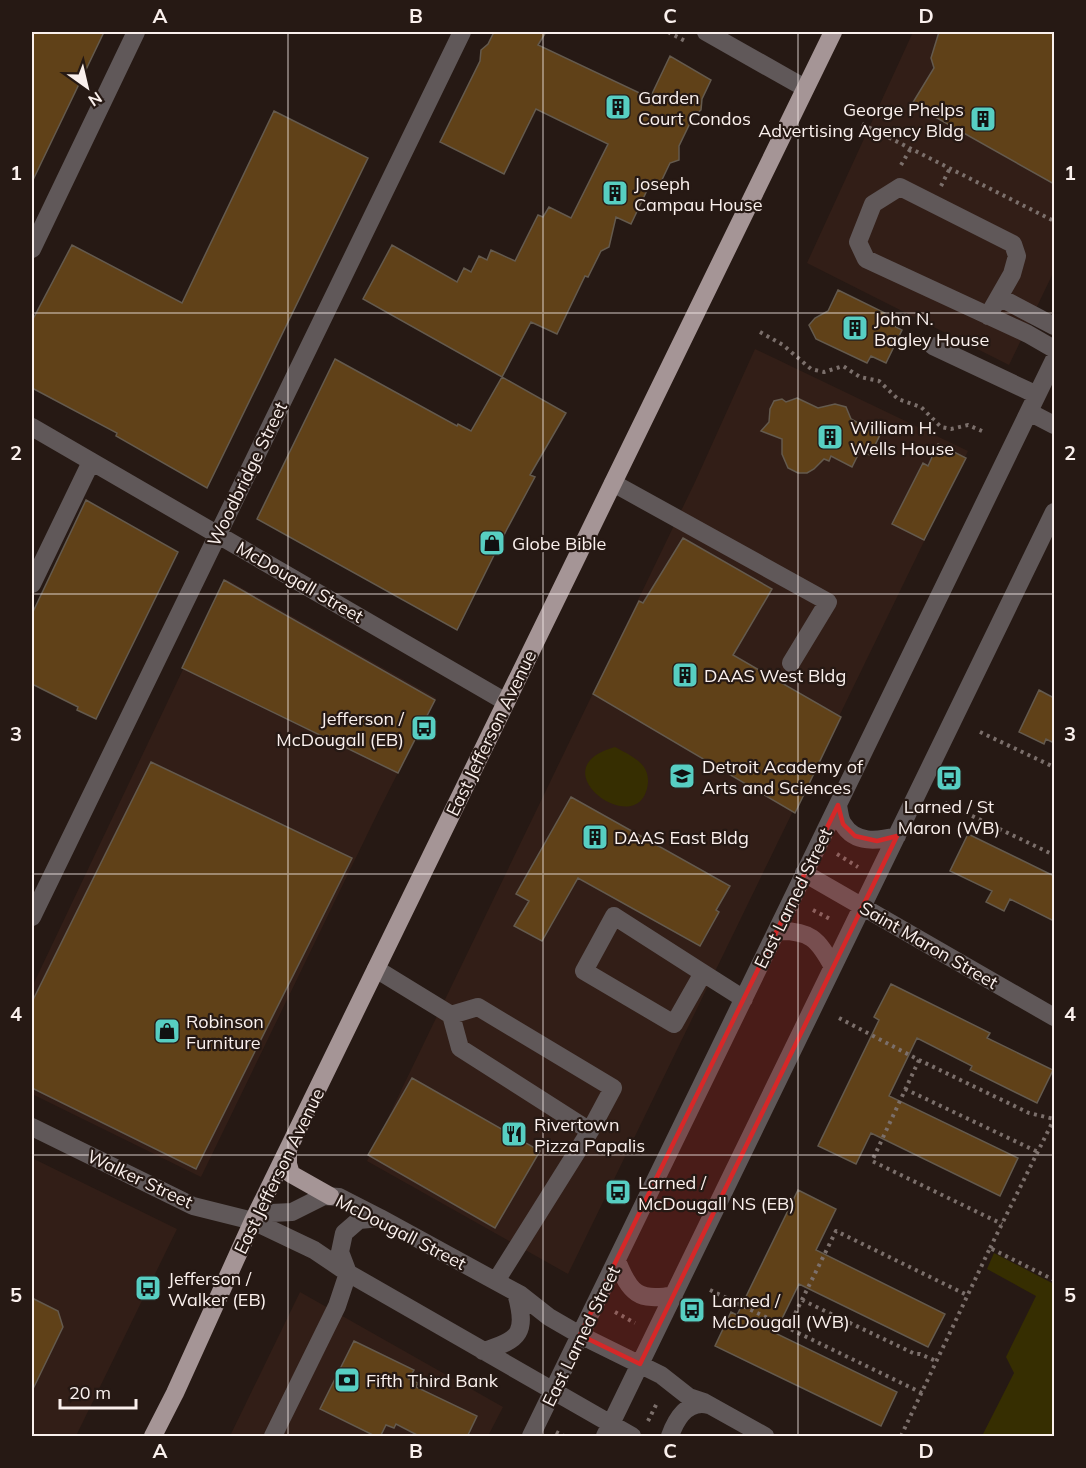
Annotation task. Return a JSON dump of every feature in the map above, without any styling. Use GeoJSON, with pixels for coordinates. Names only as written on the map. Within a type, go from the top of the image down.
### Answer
{"type":"FeatureCollection","features":[{"type":"Feature","properties":{"kind":"main road","name":"East Jefferson Avenue"},"geometry":{"type":"LineString","coordinates":[[153,1437],[253,1221],[833,32]]}},
{"type":"Feature","properties":{"kind":"main road"},"geometry":{"type":"LineString","coordinates":[[288,1150],[291,1174],[330,1196]]}},
{"type":"Feature","properties":{"kind":"street"},"geometry":{"type":"LineString","coordinates":[[32,249],[136,32]]}},
{"type":"Feature","properties":{"kind":"street","name":"Woodbridge Street"},"geometry":{"type":"LineString","coordinates":[[32,917],[462,32]]}},
{"type":"Feature","properties":{"kind":"street"},"geometry":{"type":"LineString","coordinates":[[706,32],[805,88]]}},
{"type":"Feature","properties":{"kind":"street"},"geometry":{"type":"LineString","coordinates":[[988,316],[1012,274],[1017,256],[1013,244],[900,187],[873,204],[858,242],[866,259],[1054,349]]}},
{"type":"Feature","properties":{"kind":"street"},"geometry":{"type":"LineString","coordinates":[[999,297],[1054,327]]}},
{"type":"Feature","properties":{"kind":"street"},"geometry":{"type":"LineString","coordinates":[[933,346],[1037,395]]}},
{"type":"Feature","properties":{"kind":"street","name":"East Larned Street"},"geometry":{"type":"LineString","coordinates":[[531,1437],[1054,360]]}},
{"type":"Feature","properties":{"kind":"street"},"geometry":{"type":"LineString","coordinates":[[1029,412],[1054,425]]}},
{"type":"Feature","properties":{"kind":"street","name":"McDougall Street"},"geometry":{"type":"LineString","coordinates":[[32,427],[506,702]]}},
{"type":"Feature","properties":{"kind":"street"},"geometry":{"type":"LineString","coordinates":[[32,584],[91,462]]}},
{"type":"Feature","properties":{"kind":"street"},"geometry":{"type":"LineString","coordinates":[[613,483],[828,602],[791,663]]}},
{"type":"Feature","properties":{"kind":"street"},"geometry":{"type":"LineString","coordinates":[[608,1431],[1054,512]]}},
{"type":"Feature","properties":{"kind":"street"},"geometry":{"type":"LineString","coordinates":[[838,806],[843,824],[855,836],[877,841],[897,837]]}},
{"type":"Feature","properties":{"kind":"street","name":"Saint Maron Street"},"geometry":{"type":"LineString","coordinates":[[804,873],[1054,1017]]}},
{"type":"Feature","properties":{"kind":"street"},"geometry":{"type":"LineString","coordinates":[[703,973],[674,1024],[584,970],[614,916],[744,999]]}},
{"type":"Feature","properties":{"kind":"street"},"geometry":{"type":"LineString","coordinates":[[777,931],[796,930],[812,938],[825,951],[833,967]]}},
{"type":"Feature","properties":{"kind":"street"},"geometry":{"type":"LineString","coordinates":[[376,969],[451,1015],[460,1048],[590,1131]]}},
{"type":"Feature","properties":{"kind":"street"},"geometry":{"type":"LineString","coordinates":[[451,1015],[478,1007],[614,1088],[590,1131],[496,1281]]}},
{"type":"Feature","properties":{"kind":"street","name":"Walker Street"},"geometry":{"type":"LineString","coordinates":[[32,1127],[193,1206],[253,1221]]}},
{"type":"Feature","properties":{"kind":"street","name":"McDougall Street"},"geometry":{"type":"LineString","coordinates":[[253,1221],[272,1213],[292,1212],[313,1200],[330,1196],[339,1197],[496,1281],[580,1335],[661,1375],[689,1397],[711,1406],[765,1437]]}},
{"type":"Feature","properties":{"kind":"street"},"geometry":{"type":"LineString","coordinates":[[273,1437],[337,1306],[348,1273],[340,1252],[344,1233],[359,1220],[380,1218]]}},
{"type":"Feature","properties":{"kind":"street"},"geometry":{"type":"LineString","coordinates":[[253,1221],[314,1250],[348,1273],[554,1392],[608,1431],[632,1437]]}},
{"type":"Feature","properties":{"kind":"street"},"geometry":{"type":"LineString","coordinates":[[617,1261],[625,1281],[637,1294],[656,1299],[674,1295]]}},
{"type":"Feature","properties":{"kind":"street"},"geometry":{"type":"LineString","coordinates":[[483,1351],[506,1344],[519,1333],[522,1315],[516,1293]]}},
{"type":"Feature","properties":{"kind":"street"},"geometry":{"type":"LineString","coordinates":[[670,1437],[675,1422],[685,1411],[694,1405],[703,1403],[711,1406]]}},
{"type":"Feature","properties":{"kind":"path"},"geometry":{"type":"LineString","coordinates":[[862,124],[1054,221]]}},
{"type":"Feature","properties":{"kind":"path"},"geometry":{"type":"LineString","coordinates":[[760,332],[783,345],[811,369],[824,372],[843,366],[860,377],[879,381],[898,399],[921,407],[941,427],[951,429],[969,425],[982,431]]}},
{"type":"Feature","properties":{"kind":"path"},"geometry":{"type":"LineString","coordinates":[[980,732],[1054,767]]}},
{"type":"Feature","properties":{"kind":"path"},"geometry":{"type":"LineString","coordinates":[[945,803],[1054,855]]}},
{"type":"Feature","properties":{"kind":"path"},"geometry":{"type":"LineString","coordinates":[[837,854],[861,869]]}},
{"type":"Feature","properties":{"kind":"path"},"geometry":{"type":"LineString","coordinates":[[813,910],[840,925]]}},
{"type":"Feature","properties":{"kind":"path"},"geometry":{"type":"LineString","coordinates":[[839,1018],[1029,1113],[1054,1119],[901,1437]]}},
{"type":"Feature","properties":{"kind":"path"},"geometry":{"type":"LineString","coordinates":[[919,1060],[872,1161],[1002,1224]]}},
{"type":"Feature","properties":{"kind":"path"},"geometry":{"type":"LineString","coordinates":[[905,1089],[1038,1152]]}},
{"type":"Feature","properties":{"kind":"path"},"geometry":{"type":"LineString","coordinates":[[788,1328],[836,1231],[968,1295]]}},
{"type":"Feature","properties":{"kind":"path"},"geometry":{"type":"LineString","coordinates":[[990,1248],[1054,1280]]}},
{"type":"Feature","properties":{"kind":"path"},"geometry":{"type":"LineString","coordinates":[[710,1290],[922,1393]]}},
{"type":"Feature","properties":{"kind":"path"},"geometry":{"type":"LineString","coordinates":[[802,1300],[915,1354],[936,1361]]}},
{"type":"Feature","properties":{"kind":"path"},"geometry":{"type":"LineString","coordinates":[[614,1312],[635,1323]]}},
{"type":"Feature","properties":{"kind":"path"},"geometry":{"type":"LineString","coordinates":[[648,1422],[658,1400]]}},
{"type":"Feature","properties":{"kind":"path"},"geometry":{"type":"LineString","coordinates":[[555,1431],[564,1437]]}},
{"type":"Feature","properties":{"kind":"highlighted area"},"geometry":{"type":"Polygon","coordinates":[[[838,805],[843,824],[855,836],[877,841],[897,836],[640,1364],[580,1335],[838,805]]]}},
{"type":"Feature","properties":{"kind":"shaded area"},"geometry":{"type":"Polygon","coordinates":[[[913,32],[1054,32],[1054,271],[1009,365],[807,263],[913,32]]]}},
{"type":"Feature","properties":{"kind":"shaded area"},"geometry":{"type":"Polygon","coordinates":[[[755,349],[968,451],[568,1274],[367,1161],[695,482],[755,349]]]}},
{"type":"Feature","properties":{"kind":"shaded area"},"geometry":{"type":"Polygon","coordinates":[[[226,579],[436,698],[381,806],[201,1177],[32,1094],[32,987],[226,579]]]}},
{"type":"Feature","properties":{"kind":"shaded area"},"geometry":{"type":"Polygon","coordinates":[[[615,747],[642,764],[647,775],[648,782],[642,799],[629,806],[614,804],[599,796],[589,784],[585,771],[593,757],[615,747]]]}},
{"type":"Feature","properties":{"kind":"shaded area"},"geometry":{"type":"Polygon","coordinates":[[[32,1158],[177,1229],[76,1436],[32,1436],[32,1158]]]}},
{"type":"Feature","properties":{"kind":"shaded area"},"geometry":{"type":"Polygon","coordinates":[[[994,1253],[1054,1284],[1054,1436],[982,1436],[1014,1373],[1006,1357],[1036,1296],[987,1269],[994,1253]]]}},
{"type":"Feature","properties":{"kind":"shaded area"},"geometry":{"type":"Polygon","coordinates":[[[300,1292],[503,1407],[488,1436],[230,1436],[300,1292]]]}},
{"type":"Feature","properties":{"kind":"building"},"geometry":{"type":"Polygon","coordinates":[[[32,32],[104,32],[32,182],[32,32]]]}},
{"type":"Feature","properties":{"kind":"building"},"geometry":{"type":"Polygon","coordinates":[[[494,32],[546,32],[538,45],[650,98],[670,56],[711,80],[702,99],[701,110],[693,117],[679,146],[679,160],[670,163],[659,186],[651,182],[631,224],[616,217],[609,247],[601,251],[588,277],[585,276],[557,334],[531,322],[502,377],[363,299],[392,245],[457,282],[464,268],[471,272],[479,256],[487,260],[491,250],[515,261],[538,215],[543,217],[549,207],[571,218],[608,144],[536,109],[504,174],[440,142],[480,61],[481,50],[488,44],[494,32]]]}},
{"type":"Feature","properties":{"kind":"building"},"geometry":{"type":"Polygon","coordinates":[[[939,32],[1054,32],[1054,184],[912,104],[934,68],[931,58],[939,32]]]}},
{"type":"Feature","properties":{"kind":"building"},"geometry":{"type":"Polygon","coordinates":[[[274,111],[368,158],[207,488],[116,436],[117,433],[32,388],[32,321],[72,245],[182,303],[274,111]]]}},
{"type":"Feature","properties":{"kind":"building","name":"John N. Bagley House"},"geometry":{"type":"Polygon","coordinates":[[[838,290],[885,313],[882,320],[902,330],[886,363],[871,356],[867,363],[816,339],[809,325],[815,318],[828,311],[838,290]]]}},
{"type":"Feature","properties":{"kind":"building"},"geometry":{"type":"Polygon","coordinates":[[[335,359],[457,426],[458,424],[471,431],[502,377],[566,413],[530,475],[535,477],[457,630],[257,519],[335,359]]]}},
{"type":"Feature","properties":{"kind":"building","name":"William H. Wells House"},"geometry":{"type":"Polygon","coordinates":[[[797,398],[818,408],[835,404],[846,407],[851,419],[880,435],[870,455],[860,451],[852,467],[831,456],[829,461],[824,459],[807,473],[798,473],[788,468],[782,454],[782,439],[761,431],[769,422],[770,409],[774,401],[782,399],[786,402],[797,398]]]}},
{"type":"Feature","properties":{"kind":"building"},"geometry":{"type":"Polygon","coordinates":[[[938,444],[966,458],[924,540],[892,524],[923,463],[928,466],[938,444]]]}},
{"type":"Feature","properties":{"kind":"building"},"geometry":{"type":"Polygon","coordinates":[[[86,500],[178,552],[96,719],[77,710],[78,707],[32,684],[32,614],[86,500]]]}},
{"type":"Feature","properties":{"kind":"building","name":"DAAS West Bldg"},"geometry":{"type":"Polygon","coordinates":[[[683,538],[772,589],[733,655],[841,717],[795,813],[593,694],[639,601],[643,603],[683,538]]]}},
{"type":"Feature","properties":{"kind":"building"},"geometry":{"type":"Polygon","coordinates":[[[224,580],[435,700],[398,773],[182,668],[224,580]]]}},
{"type":"Feature","properties":{"kind":"building"},"geometry":{"type":"Polygon","coordinates":[[[1039,690],[1054,698],[1054,743],[1046,739],[1044,744],[1019,732],[1039,690]]]}},
{"type":"Feature","properties":{"kind":"building"},"geometry":{"type":"Polygon","coordinates":[[[151,762],[352,858],[196,1169],[32,1088],[32,1002],[151,762]]]}},
{"type":"Feature","properties":{"kind":"building","name":"DAAS East Bldg"},"geometry":{"type":"Polygon","coordinates":[[[571,797],[730,886],[700,946],[578,878],[542,941],[514,926],[529,901],[516,894],[571,797]]]}},
{"type":"Feature","properties":{"kind":"building"},"geometry":{"type":"Polygon","coordinates":[[[968,834],[1054,876],[1054,921],[1010,899],[1004,911],[986,902],[992,891],[950,871],[968,834]]]}},
{"type":"Feature","properties":{"kind":"building"},"geometry":{"type":"Polygon","coordinates":[[[891,984],[990,1033],[987,1038],[1053,1070],[1037,1103],[970,1070],[972,1066],[917,1038],[889,1096],[1018,1158],[1000,1196],[871,1133],[856,1164],[818,1146],[879,1020],[874,1017],[891,984]]]}},
{"type":"Feature","properties":{"kind":"building"},"geometry":{"type":"Polygon","coordinates":[[[412,1078],[540,1151],[495,1228],[368,1155],[412,1078]]]}},
{"type":"Feature","properties":{"kind":"building"},"geometry":{"type":"Polygon","coordinates":[[[798,1190],[836,1209],[816,1250],[945,1314],[928,1347],[799,1284],[775,1333],[897,1392],[881,1426],[715,1346],[731,1312],[737,1315],[798,1190]]]}},
{"type":"Feature","properties":{"kind":"building"},"geometry":{"type":"Polygon","coordinates":[[[32,1298],[58,1311],[63,1327],[32,1391],[32,1298]]]}},
{"type":"Feature","properties":{"kind":"building"},"geometry":{"type":"Polygon","coordinates":[[[354,1341],[414,1370],[409,1379],[418,1383],[416,1387],[477,1416],[467,1437],[421,1437],[396,1424],[394,1428],[386,1425],[380,1437],[377,1437],[320,1409],[354,1341]]]}},
{"type":"Feature","properties":{"kind":"place","name":"Garden Court Condos"},"geometry":{"type":"Point","coordinates":[618,107]}},
{"type":"Feature","properties":{"kind":"place","name":"George Phelps Advertising Agency Bldg"},"geometry":{"type":"Point","coordinates":[983,119]}},
{"type":"Feature","properties":{"kind":"place","name":"Joseph Campau House"},"geometry":{"type":"Point","coordinates":[615,193]}},
{"type":"Feature","properties":{"kind":"place","name":"John N. Bagley House"},"geometry":{"type":"Point","coordinates":[855,328]}},
{"type":"Feature","properties":{"kind":"place","name":"William H. Wells House"},"geometry":{"type":"Point","coordinates":[830,437]}},
{"type":"Feature","properties":{"kind":"place","name":"Globe Bible"},"geometry":{"type":"Point","coordinates":[492,543]}},
{"type":"Feature","properties":{"kind":"place","name":"DAAS West Bldg"},"geometry":{"type":"Point","coordinates":[685,675]}},
{"type":"Feature","properties":{"kind":"place","name":"Jefferson / McDougall (EB)"},"geometry":{"type":"Point","coordinates":[424,728]}},
{"type":"Feature","properties":{"kind":"place","name":"Detroit Academy of Arts and Sciences"},"geometry":{"type":"Point","coordinates":[682,776]}},
{"type":"Feature","properties":{"kind":"place","name":"Larned / St Maron (WB)"},"geometry":{"type":"Point","coordinates":[949,778]}},
{"type":"Feature","properties":{"kind":"place","name":"DAAS East Bldg"},"geometry":{"type":"Point","coordinates":[595,837]}},
{"type":"Feature","properties":{"kind":"place","name":"Robinson Furniture"},"geometry":{"type":"Point","coordinates":[167,1031]}},
{"type":"Feature","properties":{"kind":"place","name":"Rivertown Pizza Papalis"},"geometry":{"type":"Point","coordinates":[514,1134]}},
{"type":"Feature","properties":{"kind":"place","name":"Larned / McDougall NS (EB)"},"geometry":{"type":"Point","coordinates":[618,1192]}},
{"type":"Feature","properties":{"kind":"place","name":"Jefferson / Walker (EB)"},"geometry":{"type":"Point","coordinates":[148,1288]}},
{"type":"Feature","properties":{"kind":"place","name":"Larned / McDougall (WB)"},"geometry":{"type":"Point","coordinates":[692,1310]}},
{"type":"Feature","properties":{"kind":"place","name":"Fifth Third Bank"},"geometry":{"type":"Point","coordinates":[347,1380]}}]}
